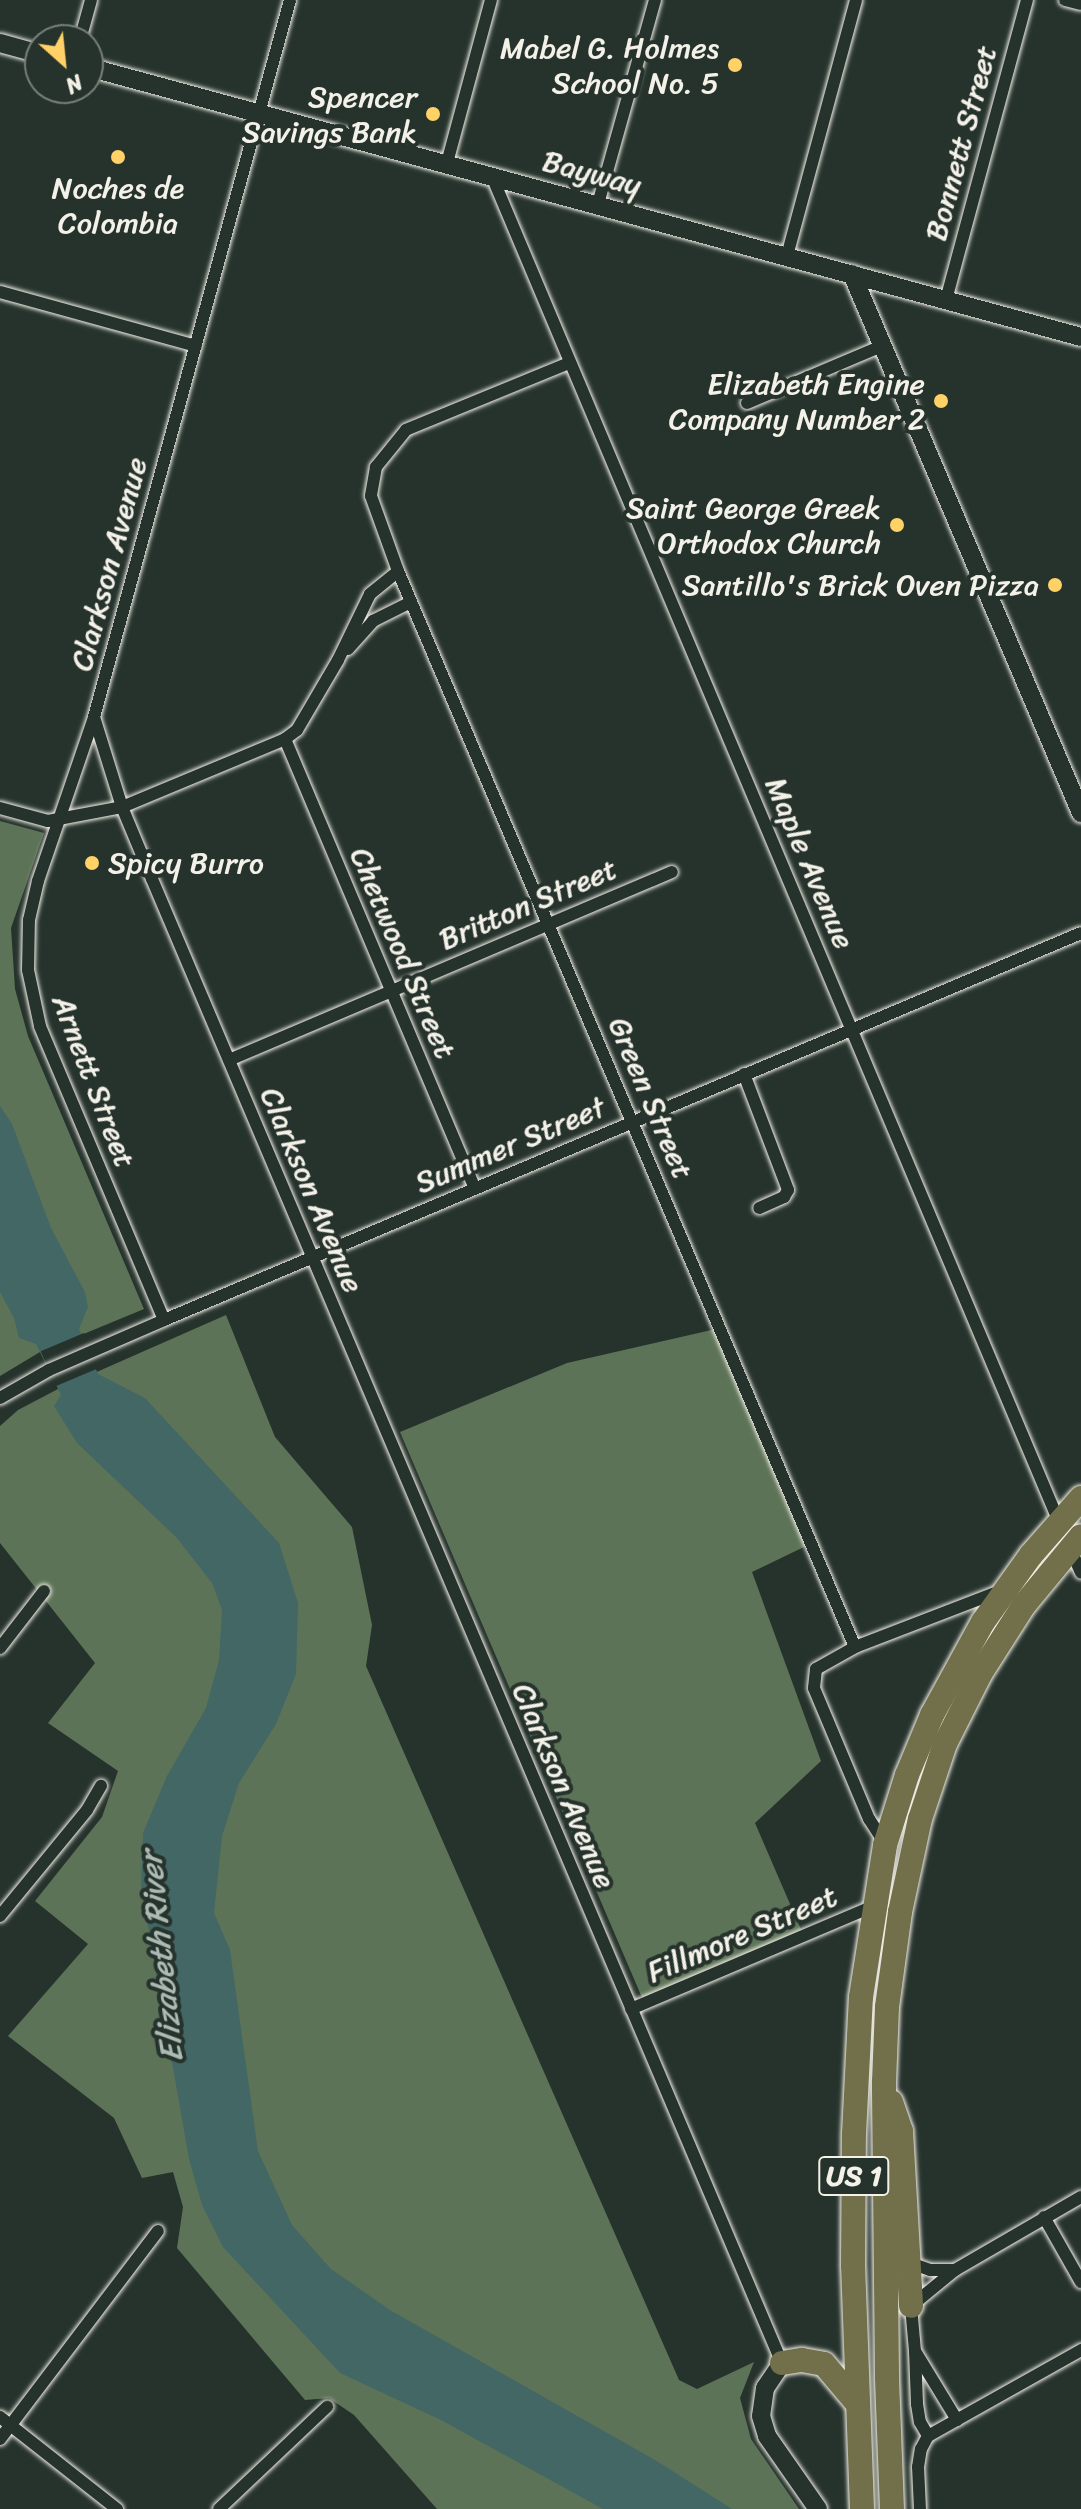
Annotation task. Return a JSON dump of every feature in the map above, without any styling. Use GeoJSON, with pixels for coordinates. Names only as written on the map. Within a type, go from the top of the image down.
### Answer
{"type":"FeatureCollection","features":[{"type":"Feature","properties":{"kind":"highway","name":"US 1"},"geometry":{"type":"LineString","coordinates":[[862,2509],[857,2403],[854,2134],[861,1997],[885,1845],[907,1775],[932,1715],[983,1622],[1058,1521],[1081,1498]]}},
{"type":"Feature","properties":{"kind":"highway","name":"US 1"},"geometry":{"type":"LineString","coordinates":[[892,2509],[887,2376],[884,2082],[887,2007],[900,1912],[920,1819],[945,1744],[980,1674],[1024,1605],[1076,1542]]}},
{"type":"Feature","properties":{"kind":"highway"},"geometry":{"type":"LineString","coordinates":[[884,2082],[901,2131],[911,2306]]}},
{"type":"Feature","properties":{"kind":"highway"},"geometry":{"type":"LineString","coordinates":[[782,2363],[802,2360],[824,2364],[857,2403]]}},
{"type":"Feature","properties":{"kind":"main road"},"geometry":{"type":"LineString","coordinates":[[0,43],[24,50]]}},
{"type":"Feature","properties":{"kind":"main road","name":"Bayway"},"geometry":{"type":"LineString","coordinates":[[104,71],[491,174],[1081,337]]}},
{"type":"Feature","properties":{"kind":"main road"},"geometry":{"type":"LineString","coordinates":[[852,274],[1081,813]]}},
{"type":"Feature","properties":{"kind":"main road"},"geometry":{"type":"LineString","coordinates":[[782,2363],[762,2397],[763,2426],[818,2509]]}},
{"type":"Feature","properties":{"kind":"street"},"geometry":{"type":"LineString","coordinates":[[84,24],[91,0]]}},
{"type":"Feature","properties":{"kind":"street","name":"Clarkson Avenue"},"geometry":{"type":"LineString","coordinates":[[290,0],[94,717],[122,807],[782,2363]]}},
{"type":"Feature","properties":{"kind":"street"},"geometry":{"type":"LineString","coordinates":[[447,163],[491,0]]}},
{"type":"Feature","properties":{"kind":"street"},"geometry":{"type":"LineString","coordinates":[[598,204],[655,0]]}},
{"type":"Feature","properties":{"kind":"street"},"geometry":{"type":"LineString","coordinates":[[787,256],[856,0]]}},
{"type":"Feature","properties":{"kind":"street","name":"Bonnett Street"},"geometry":{"type":"LineString","coordinates":[[946,300],[1027,0]]}},
{"type":"Feature","properties":{"kind":"street"},"geometry":{"type":"LineString","coordinates":[[1065,0],[1081,4]]}},
{"type":"Feature","properties":{"kind":"street","name":"Maple Avenue"},"geometry":{"type":"LineString","coordinates":[[491,174],[1058,1521],[1076,1542],[1081,1573]]}},
{"type":"Feature","properties":{"kind":"street"},"geometry":{"type":"LineString","coordinates":[[0,292],[196,346]]}},
{"type":"Feature","properties":{"kind":"street"},"geometry":{"type":"LineString","coordinates":[[747,403],[882,346]]}},
{"type":"Feature","properties":{"kind":"street","name":"Green Street"},"geometry":{"type":"LineString","coordinates":[[569,363],[406,430],[384,453],[376,467],[371,496],[411,602],[855,1647]]}},
{"type":"Feature","properties":{"kind":"street"},"geometry":{"type":"LineString","coordinates":[[0,808],[48,821],[61,821],[86,811],[122,807],[285,739],[297,730],[338,660],[370,594],[398,571]]}},
{"type":"Feature","properties":{"kind":"street"},"geometry":{"type":"LineString","coordinates":[[338,660],[373,621],[411,602]]}},
{"type":"Feature","properties":{"kind":"street","name":"Arnett Street"},"geometry":{"type":"LineString","coordinates":[[94,717],[38,881],[26,949],[32,997],[40,1026],[164,1320]]}},
{"type":"Feature","properties":{"kind":"street","name":"Chetwood Street"},"geometry":{"type":"LineString","coordinates":[[285,739],[474,1186]]}},
{"type":"Feature","properties":{"kind":"street","name":"Britton Street"},"geometry":{"type":"LineString","coordinates":[[229,1060],[672,872]]}},
{"type":"Feature","properties":{"kind":"street","name":"Summer Street"},"geometry":{"type":"LineString","coordinates":[[0,1398],[49,1370],[312,1259],[474,1186],[1081,933]]}},
{"type":"Feature","properties":{"kind":"street"},"geometry":{"type":"LineString","coordinates":[[744,1074],[788,1190],[784,1197],[759,1208]]}},
{"type":"Feature","properties":{"kind":"street"},"geometry":{"type":"LineString","coordinates":[[885,1845],[869,1819],[814,1688],[816,1669],[823,1662],[855,1647],[1007,1588]]}},
{"type":"Feature","properties":{"kind":"street"},"geometry":{"type":"LineString","coordinates":[[0,1648],[44,1591]]}},
{"type":"Feature","properties":{"kind":"street"},"geometry":{"type":"LineString","coordinates":[[0,1916],[87,1810],[101,1786]]}},
{"type":"Feature","properties":{"kind":"street","name":"Fillmore Street"},"geometry":{"type":"LineString","coordinates":[[631,2009],[874,1906]]}},
{"type":"Feature","properties":{"kind":"street"},"geometry":{"type":"LineString","coordinates":[[928,2436],[920,2422],[917,2404],[911,2306],[955,2270],[1081,2197]]}},
{"type":"Feature","properties":{"kind":"street"},"geometry":{"type":"LineString","coordinates":[[1044,2217],[1081,2282]]}},
{"type":"Feature","properties":{"kind":"street"},"geometry":{"type":"LineString","coordinates":[[0,2439],[5,2421],[158,2231]]}},
{"type":"Feature","properties":{"kind":"street"},"geometry":{"type":"LineString","coordinates":[[910,2263],[930,2270],[955,2270]]}},
{"type":"Feature","properties":{"kind":"street"},"geometry":{"type":"LineString","coordinates":[[920,2509],[918,2467],[921,2449],[928,2436],[1081,2350]]}},
{"type":"Feature","properties":{"kind":"street"},"geometry":{"type":"LineString","coordinates":[[915,2351],[957,2420]]}},
{"type":"Feature","properties":{"kind":"street"},"geometry":{"type":"LineString","coordinates":[[219,2509],[327,2407]]}},
{"type":"Feature","properties":{"kind":"street"},"geometry":{"type":"LineString","coordinates":[[5,2421],[117,2509]]}},
{"type":"Feature","properties":{"kind":"green space"},"geometry":{"type":"Polygon","coordinates":[[[0,821],[44,833],[11,928],[15,989],[28,1036],[144,1309],[40,1352],[0,1376],[0,821]]]}},
{"type":"Feature","properties":{"kind":"green space"},"geometry":{"type":"Polygon","coordinates":[[[226,1315],[275,1437],[352,1527],[372,1625],[366,1666],[679,2380],[697,2389],[754,2362],[740,2398],[751,2439],[799,2509],[437,2509],[354,2415],[329,2398],[305,2400],[177,2248],[183,2207],[173,2172],[142,2178],[114,2118],[8,2036],[88,1944],[35,1901],[102,1817],[118,1771],[48,1723],[95,1663],[0,1543],[0,1426],[18,1410],[58,1389],[226,1315]]]}},
{"type":"Feature","properties":{"kind":"green space"},"geometry":{"type":"Polygon","coordinates":[[[716,1329],[808,1545],[752,1572],[821,1761],[755,1823],[803,1934],[643,2000],[400,1432],[567,1363],[716,1329]]]}},
{"type":"Feature","properties":{"kind":"water","name":"Elizabeth River"},"geometry":{"type":"Polygon","coordinates":[[[0,1106],[12,1124],[51,1228],[85,1292],[88,1307],[79,1329],[98,1374],[145,1398],[279,1543],[298,1603],[296,1674],[276,1724],[239,1783],[222,1836],[214,1913],[230,1950],[258,2151],[292,2225],[331,2269],[390,2310],[655,2460],[732,2509],[603,2509],[441,2420],[340,2373],[223,2247],[202,2205],[189,2159],[141,1886],[143,1833],[167,1776],[206,1708],[219,1660],[222,1610],[212,1583],[177,1538],[77,1443],[54,1406],[61,1395],[36,1344],[19,1338],[14,1318],[0,1292],[0,1106]]]}},
{"type":"Feature","properties":{"kind":"pier"},"geometry":{"type":"Polygon","coordinates":[[[84,1333],[99,1368],[56,1386],[41,1351],[84,1333]]]}},
{"type":"Feature","properties":{"kind":"place","name":"Mabel G. Holmes School No. 5"},"geometry":{"type":"Point","coordinates":[735,65]}},
{"type":"Feature","properties":{"kind":"place","name":"Spencer Savings Bank"},"geometry":{"type":"Point","coordinates":[433,114]}},
{"type":"Feature","properties":{"kind":"place","name":"Noches de Colombia"},"geometry":{"type":"Point","coordinates":[118,157]}},
{"type":"Feature","properties":{"kind":"place","name":"Elizabeth Engine Company Number 2"},"geometry":{"type":"Point","coordinates":[941,401]}},
{"type":"Feature","properties":{"kind":"place","name":"Saint George Greek Orthodox Church"},"geometry":{"type":"Point","coordinates":[897,525]}},
{"type":"Feature","properties":{"kind":"place","name":"Santillo's Brick Oven Pizza"},"geometry":{"type":"Point","coordinates":[1055,585]}},
{"type":"Feature","properties":{"kind":"place","name":"Spicy Burro"},"geometry":{"type":"Point","coordinates":[92,863]}}]}
